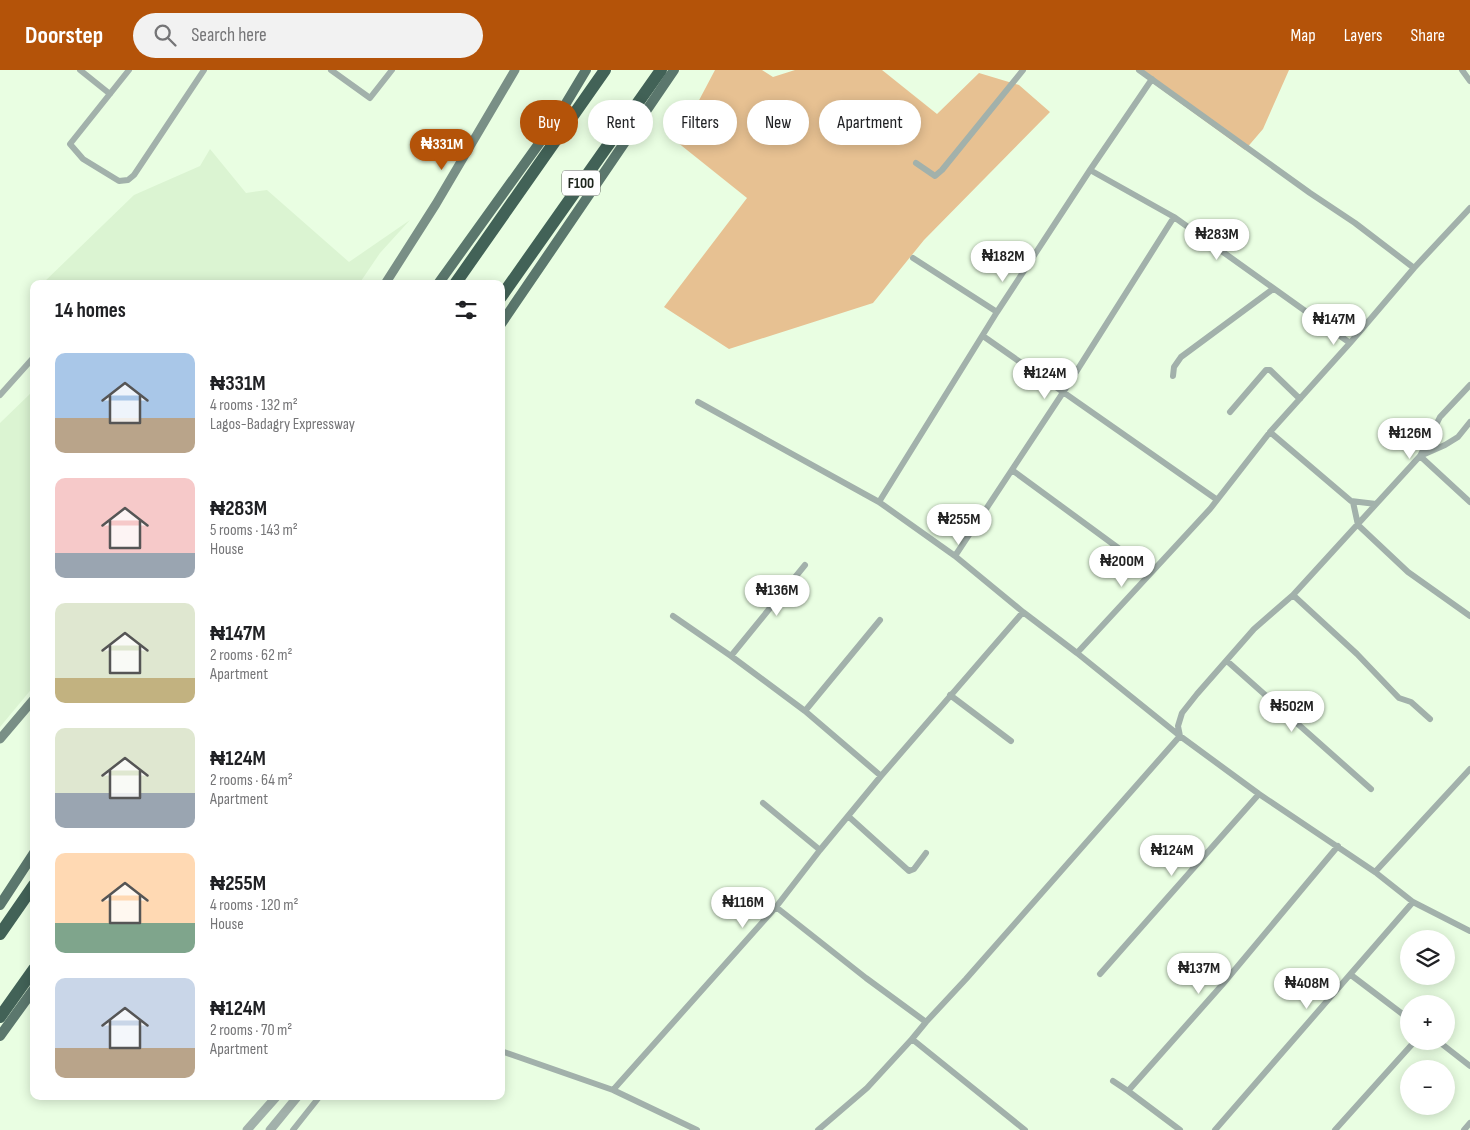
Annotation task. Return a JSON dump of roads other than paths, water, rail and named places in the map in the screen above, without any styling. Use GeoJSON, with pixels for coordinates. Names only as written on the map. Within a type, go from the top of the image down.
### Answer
{"type":"FeatureCollection","features":[{"type":"Feature","properties":{"kind":"highway","name":"F100"},"geometry":{"type":"LineString","coordinates":[[458,280],[605,70]]}},
{"type":"Feature","properties":{"kind":"highway","name":"F100"},"geometry":{"type":"LineString","coordinates":[[505,291],[661,70]]}},
{"type":"Feature","properties":{"kind":"highway"},"geometry":{"type":"LineString","coordinates":[[454,280],[489,236]]}},
{"type":"Feature","properties":{"kind":"highway"},"geometry":{"type":"LineString","coordinates":[[505,295],[535,248]]}},
{"type":"Feature","properties":{"kind":"highway"},"geometry":{"type":"LineString","coordinates":[[0,934],[30,890]]}},
{"type":"Feature","properties":{"kind":"highway"},"geometry":{"type":"LineString","coordinates":[[0,1017],[30,975]]}},
{"type":"Feature","properties":{"kind":"main road"},"geometry":{"type":"LineString","coordinates":[[387,280],[436,204],[515,70]]}},
{"type":"Feature","properties":{"kind":"main road"},"geometry":{"type":"LineString","coordinates":[[395,280],[441,207],[522,70]]}},
{"type":"Feature","properties":{"kind":"main road"},"geometry":{"type":"LineString","coordinates":[[441,280],[556,120],[586,70]]}},
{"type":"Feature","properties":{"kind":"main road"},"geometry":{"type":"LineString","coordinates":[[505,318],[674,70]]}},
{"type":"Feature","properties":{"kind":"main road"},"geometry":{"type":"LineString","coordinates":[[0,739],[30,704]]}},
{"type":"Feature","properties":{"kind":"main road"},"geometry":{"type":"LineString","coordinates":[[0,746],[30,711]]}},
{"type":"Feature","properties":{"kind":"main road"},"geometry":{"type":"LineString","coordinates":[[0,905],[30,859]]}},
{"type":"Feature","properties":{"kind":"main road"},"geometry":{"type":"LineString","coordinates":[[0,1036],[30,995]]}},
{"type":"Feature","properties":{"kind":"street"},"geometry":{"type":"LineString","coordinates":[[80,70],[110,94]]}},
{"type":"Feature","properties":{"kind":"street"},"geometry":{"type":"LineString","coordinates":[[129,70],[70,144],[83,159],[119,182],[128,180],[134,175],[204,70]]}},
{"type":"Feature","properties":{"kind":"street"},"geometry":{"type":"LineString","coordinates":[[331,70],[370,98],[392,70]]}},
{"type":"Feature","properties":{"kind":"street"},"geometry":{"type":"LineString","coordinates":[[916,162],[935,176],[942,170],[1023,70]]}},
{"type":"Feature","properties":{"kind":"street"},"geometry":{"type":"LineString","coordinates":[[1139,70],[1310,193],[1355,223],[1414,268]]}},
{"type":"Feature","properties":{"kind":"street"},"geometry":{"type":"LineString","coordinates":[[1462,70],[1470,81]]}},
{"type":"Feature","properties":{"kind":"street"},"geometry":{"type":"LineString","coordinates":[[879,502],[997,312],[1152,79]]}},
{"type":"Feature","properties":{"kind":"street"},"geometry":{"type":"LineString","coordinates":[[1090,170],[1174,216],[1350,344]]}},
{"type":"Feature","properties":{"kind":"street"},"geometry":{"type":"LineString","coordinates":[[1077,653],[1210,509],[1270,432],[1350,344],[1414,268],[1470,208]]}},
{"type":"Feature","properties":{"kind":"street"},"geometry":{"type":"LineString","coordinates":[[954,556],[1064,391],[1174,216]]}},
{"type":"Feature","properties":{"kind":"street"},"geometry":{"type":"LineString","coordinates":[[913,258],[997,312]]}},
{"type":"Feature","properties":{"kind":"street"},"geometry":{"type":"LineString","coordinates":[[1173,376],[1174,367],[1182,357],[1274,289]]}},
{"type":"Feature","properties":{"kind":"street"},"geometry":{"type":"LineString","coordinates":[[982,336],[1064,391],[1216,499]]}},
{"type":"Feature","properties":{"kind":"street"},"geometry":{"type":"LineString","coordinates":[[0,395],[30,361]]}},
{"type":"Feature","properties":{"kind":"street"},"geometry":{"type":"LineString","coordinates":[[1230,412],[1266,370],[1270,370],[1300,399]]}},
{"type":"Feature","properties":{"kind":"street"},"geometry":{"type":"LineString","coordinates":[[1180,736],[1178,726],[1182,713],[1197,694],[1254,629],[1293,595],[1420,456],[1440,417],[1470,385]]}},
{"type":"Feature","properties":{"kind":"street"},"geometry":{"type":"LineString","coordinates":[[698,402],[879,502],[954,556],[1180,736],[1259,794],[1338,846],[1413,902],[1470,931]]}},
{"type":"Feature","properties":{"kind":"street"},"geometry":{"type":"LineString","coordinates":[[1420,456],[1458,437],[1470,422]]}},
{"type":"Feature","properties":{"kind":"street"},"geometry":{"type":"LineString","coordinates":[[1270,432],[1353,502],[1376,504]]}},
{"type":"Feature","properties":{"kind":"street"},"geometry":{"type":"LineString","coordinates":[[1420,456],[1470,502]]}},
{"type":"Feature","properties":{"kind":"street"},"geometry":{"type":"LineString","coordinates":[[1012,470],[1152,572]]}},
{"type":"Feature","properties":{"kind":"street"},"geometry":{"type":"LineString","coordinates":[[1353,502],[1358,525],[1408,572],[1470,616]]}},
{"type":"Feature","properties":{"kind":"street"},"geometry":{"type":"LineString","coordinates":[[731,656],[805,564]]}},
{"type":"Feature","properties":{"kind":"street"},"geometry":{"type":"LineString","coordinates":[[1293,595],[1357,654],[1399,698],[1411,702],[1430,719]]}},
{"type":"Feature","properties":{"kind":"street"},"geometry":{"type":"LineString","coordinates":[[613,1090],[776,907],[881,776],[1023,612]]}},
{"type":"Feature","properties":{"kind":"street"},"geometry":{"type":"LineString","coordinates":[[673,616],[805,711],[881,776]]}},
{"type":"Feature","properties":{"kind":"street"},"geometry":{"type":"LineString","coordinates":[[805,711],[880,620]]}},
{"type":"Feature","properties":{"kind":"street"},"geometry":{"type":"LineString","coordinates":[[1227,661],[1371,789]]}},
{"type":"Feature","properties":{"kind":"street"},"geometry":{"type":"LineString","coordinates":[[950,695],[1011,741]]}},
{"type":"Feature","properties":{"kind":"street"},"geometry":{"type":"LineString","coordinates":[[818,1130],[867,1088],[966,980],[1180,736]]}},
{"type":"Feature","properties":{"kind":"street"},"geometry":{"type":"LineString","coordinates":[[1375,872],[1470,769]]}},
{"type":"Feature","properties":{"kind":"street"},"geometry":{"type":"LineString","coordinates":[[1100,974],[1259,794]]}},
{"type":"Feature","properties":{"kind":"street"},"geometry":{"type":"LineString","coordinates":[[764,803],[820,850]]}},
{"type":"Feature","properties":{"kind":"street"},"geometry":{"type":"LineString","coordinates":[[848,816],[909,870],[914,869],[926,853]]}},
{"type":"Feature","properties":{"kind":"street"},"geometry":{"type":"LineString","coordinates":[[1128,1091],[1222,985],[1338,846]]}},
{"type":"Feature","properties":{"kind":"street"},"geometry":{"type":"LineString","coordinates":[[1215,1130],[1413,902]]}},
{"type":"Feature","properties":{"kind":"street"},"geometry":{"type":"LineString","coordinates":[[776,907],[866,978],[926,1022]]}},
{"type":"Feature","properties":{"kind":"street"},"geometry":{"type":"LineString","coordinates":[[1351,975],[1400,1012]]}},
{"type":"Feature","properties":{"kind":"street"},"geometry":{"type":"LineString","coordinates":[[912,1039],[1024,1130]]}},
{"type":"Feature","properties":{"kind":"street"},"geometry":{"type":"LineString","coordinates":[[1335,1130],[1406,1050]]}},
{"type":"Feature","properties":{"kind":"street"},"geometry":{"type":"LineString","coordinates":[[1450,1050],[1470,1066]]}},
{"type":"Feature","properties":{"kind":"street"},"geometry":{"type":"LineString","coordinates":[[505,1052],[613,1090],[697,1130]]}},
{"type":"Feature","properties":{"kind":"street"},"geometry":{"type":"LineString","coordinates":[[1113,1081],[1180,1130]]}},
{"type":"Feature","properties":{"kind":"street"},"geometry":{"type":"LineString","coordinates":[[247,1130],[273,1100]]}},
{"type":"Feature","properties":{"kind":"street"},"geometry":{"type":"LineString","coordinates":[[270,1130],[295,1100]]}},
{"type":"Feature","properties":{"kind":"street"},"geometry":{"type":"LineString","coordinates":[[293,1130],[317,1100]]}},
{"type":"Feature","properties":{"kind":"street"},"geometry":{"type":"LineString","coordinates":[[1464,1130],[1470,1123]]}}]}
